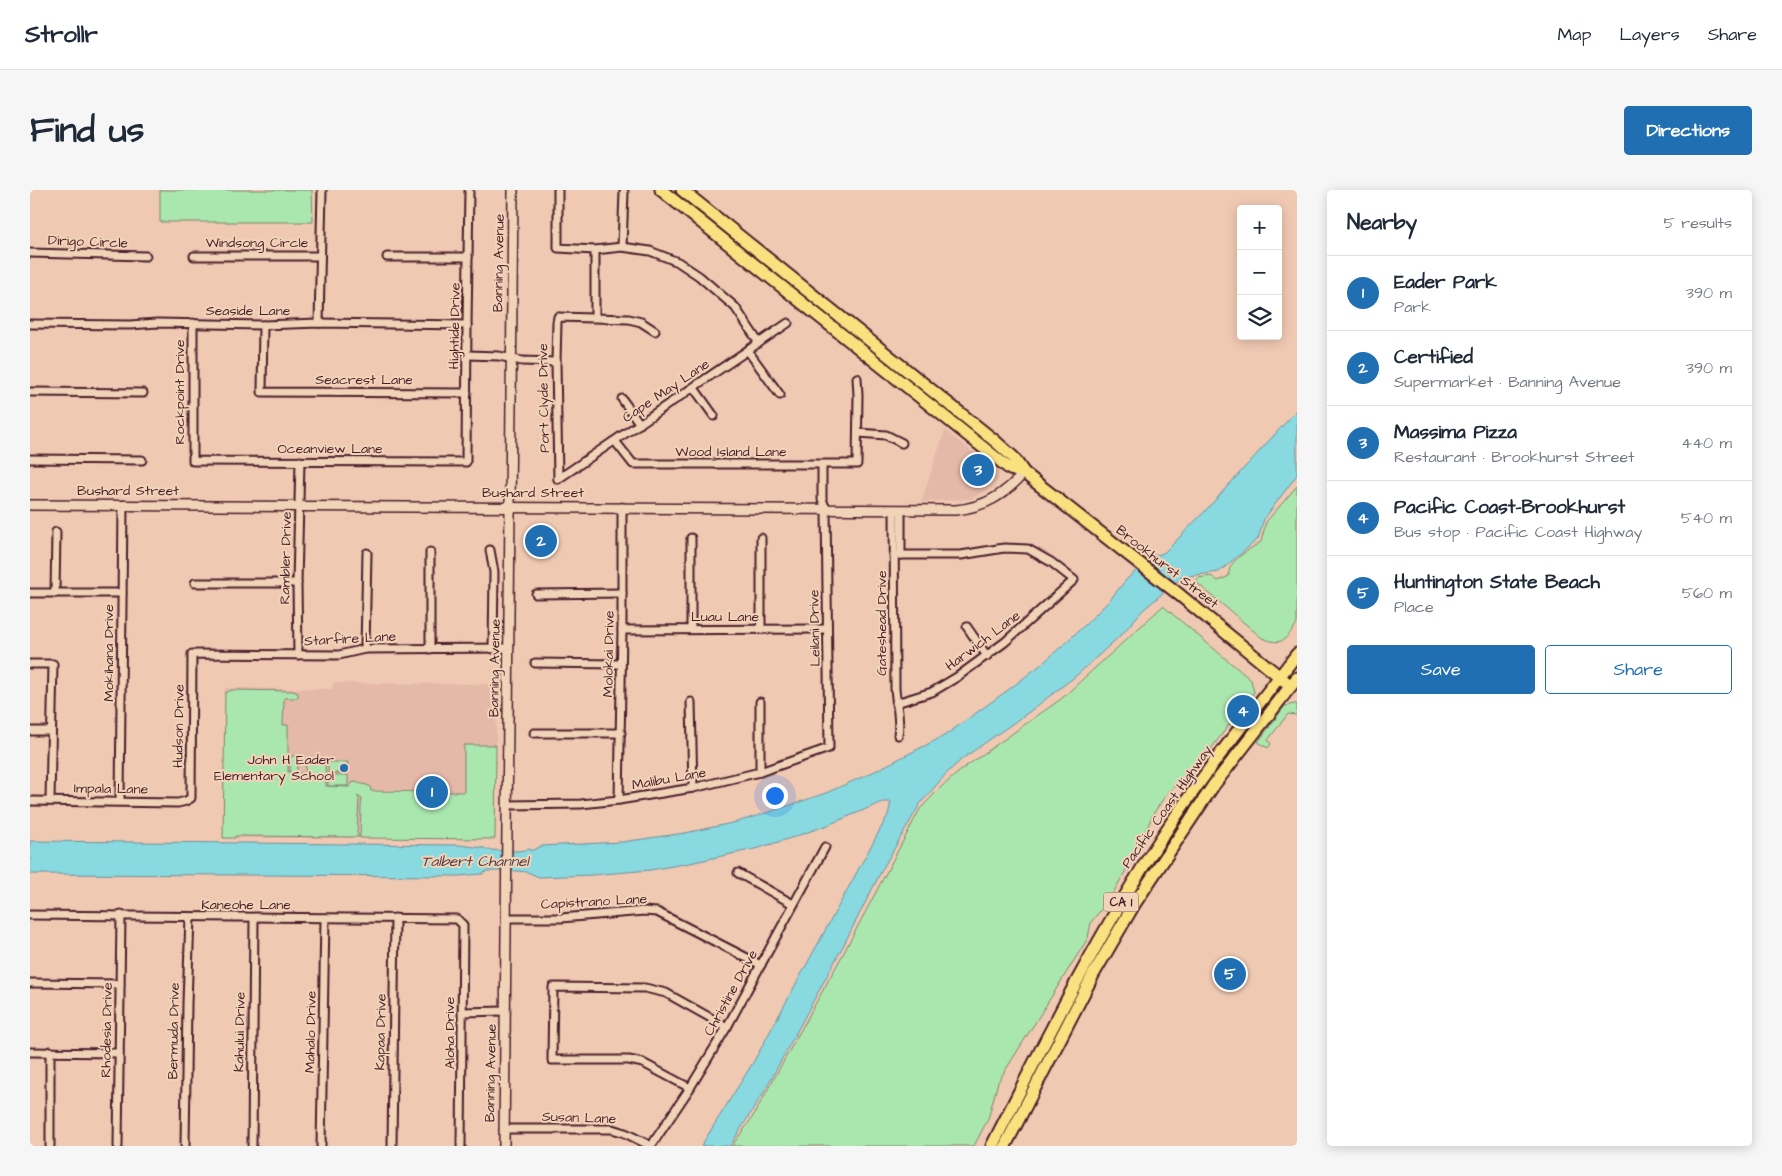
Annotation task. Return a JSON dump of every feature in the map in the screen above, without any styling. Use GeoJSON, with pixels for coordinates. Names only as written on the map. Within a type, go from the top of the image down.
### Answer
{"type":"FeatureCollection","features":[{"type":"Feature","properties":{"kind":"main road","name":"Brookhurst Street"},"geometry":{"type":"LineString","coordinates":[[661,190],[1010,469],[1024,473]]}},
{"type":"Feature","properties":{"kind":"main road","name":"Brookhurst Street"},"geometry":{"type":"LineString","coordinates":[[682,190],[995,441],[1013,457],[1024,473],[1280,676],[1294,682]]}},
{"type":"Feature","properties":{"kind":"main road"},"geometry":{"type":"LineString","coordinates":[[788,290],[795,280]]}},
{"type":"Feature","properties":{"kind":"main road","name":"Pacific Coast Highway"},"geometry":{"type":"LineString","coordinates":[[992,1146],[1071,991],[1132,885],[1182,808],[1297,654]]}},
{"type":"Feature","properties":{"kind":"main road","name":"Pacific Coast Highway"},"geometry":{"type":"LineString","coordinates":[[1005,1146],[1093,975],[1136,902],[1213,786],[1294,682]]}},
{"type":"Feature","properties":{"kind":"street"},"geometry":{"type":"LineString","coordinates":[[319,323],[322,190]]}},
{"type":"Feature","properties":{"kind":"street","name":"Hightide Drive"},"geometry":{"type":"LineString","coordinates":[[466,462],[466,325],[469,190]]}},
{"type":"Feature","properties":{"kind":"street","name":"Banning Avenue"},"geometry":{"type":"LineString","coordinates":[[504,1146],[513,190]]}},
{"type":"Feature","properties":{"kind":"street"},"geometry":{"type":"LineString","coordinates":[[558,190],[558,248],[595,250],[622,247],[650,251],[678,262],[699,276],[735,307],[760,343]]}},
{"type":"Feature","properties":{"kind":"street"},"geometry":{"type":"LineString","coordinates":[[622,247],[624,192]]}},
{"type":"Feature","properties":{"kind":"street"},"geometry":{"type":"LineString","coordinates":[[595,250],[595,317],[629,318],[655,330]]}},
{"type":"Feature","properties":{"kind":"street","name":"Dirigo Circle"},"geometry":{"type":"LineString","coordinates":[[30,253],[146,256]]}},
{"type":"Feature","properties":{"kind":"street","name":"Windsong Circle"},"geometry":{"type":"LineString","coordinates":[[194,256],[320,256]]}},
{"type":"Feature","properties":{"kind":"street"},"geometry":{"type":"LineString","coordinates":[[387,257],[468,257]]}},
{"type":"Feature","properties":{"kind":"street","name":"Port Clyde Drive"},"geometry":{"type":"LineString","coordinates":[[558,479],[556,362],[558,317],[595,317]]}},
{"type":"Feature","properties":{"kind":"street","name":"Seaside Lane"},"geometry":{"type":"LineString","coordinates":[[30,324],[193,323],[263,325],[319,323],[466,325]]}},
{"type":"Feature","properties":{"kind":"street","name":"Rockpoint Drive"},"geometry":{"type":"LineString","coordinates":[[193,323],[193,461]]}},
{"type":"Feature","properties":{"kind":"street","name":"Cape May Lane"},"geometry":{"type":"LineString","coordinates":[[558,479],[788,323]]}},
{"type":"Feature","properties":{"kind":"street","name":"Seacrest Lane"},"geometry":{"type":"LineString","coordinates":[[263,325],[262,392],[466,393]]}},
{"type":"Feature","properties":{"kind":"street"},"geometry":{"type":"LineString","coordinates":[[748,351],[780,395]]}},
{"type":"Feature","properties":{"kind":"street"},"geometry":{"type":"LineString","coordinates":[[467,355],[499,356],[522,361],[556,362]]}},
{"type":"Feature","properties":{"kind":"street"},"geometry":{"type":"LineString","coordinates":[[857,378],[858,433],[886,435],[902,443]]}},
{"type":"Feature","properties":{"kind":"street"},"geometry":{"type":"LineString","coordinates":[[694,388],[714,416]]}},
{"type":"Feature","properties":{"kind":"street"},"geometry":{"type":"LineString","coordinates":[[30,392],[143,393]]}},
{"type":"Feature","properties":{"kind":"street"},"geometry":{"type":"LineString","coordinates":[[622,399],[640,424]]}},
{"type":"Feature","properties":{"kind":"street","name":"Wood Island Lane"},"geometry":{"type":"LineString","coordinates":[[615,441],[633,464],[858,464],[858,433]]}},
{"type":"Feature","properties":{"kind":"street"},"geometry":{"type":"LineString","coordinates":[[30,459],[142,460]]}},
{"type":"Feature","properties":{"kind":"street","name":"Oceanview Lane"},"geometry":{"type":"LineString","coordinates":[[193,461],[466,462]]}},
{"type":"Feature","properties":{"kind":"street","name":"Rambler Drive"},"geometry":{"type":"LineString","coordinates":[[298,655],[297,584],[300,461]]}},
{"type":"Feature","properties":{"kind":"street","name":"Leilani Drive"},"geometry":{"type":"LineString","coordinates":[[822,465],[822,499],[826,509],[829,748]]}},
{"type":"Feature","properties":{"kind":"street","name":"Bushard Street"},"geometry":{"type":"LineString","coordinates":[[30,505],[510,506],[956,510],[981,506],[1004,493],[1024,473]]}},
{"type":"Feature","properties":{"kind":"street","name":"Mokihana Drive"},"geometry":{"type":"LineString","coordinates":[[120,801],[123,505]]}},
{"type":"Feature","properties":{"kind":"street","name":"Molokai Drive"},"geometry":{"type":"LineString","coordinates":[[619,800],[622,507]]}},
{"type":"Feature","properties":{"kind":"street","name":"Gateshead Drive"},"geometry":{"type":"LineString","coordinates":[[898,510],[896,703],[900,724],[898,735]]}},
{"type":"Feature","properties":{"kind":"street"},"geometry":{"type":"LineString","coordinates":[[55,593],[56,532]]}},
{"type":"Feature","properties":{"kind":"street"},"geometry":{"type":"LineString","coordinates":[[690,629],[691,538]]}},
{"type":"Feature","properties":{"kind":"street"},"geometry":{"type":"LineString","coordinates":[[761,538],[761,629]]}},
{"type":"Feature","properties":{"kind":"street","name":"Harwich Lane"},"geometry":{"type":"LineString","coordinates":[[896,703],[932,692],[987,656],[1028,623],[1074,580],[1051,562],[1028,549],[1004,548],[961,555],[898,555]]}},
{"type":"Feature","properties":{"kind":"street","name":"Banning Avenue"},"geometry":{"type":"LineString","coordinates":[[490,550],[494,572],[493,649]]}},
{"type":"Feature","properties":{"kind":"street"},"geometry":{"type":"LineString","coordinates":[[430,552],[430,649]]}},
{"type":"Feature","properties":{"kind":"street"},"geometry":{"type":"LineString","coordinates":[[365,649],[367,553]]}},
{"type":"Feature","properties":{"kind":"street"},"geometry":{"type":"LineString","coordinates":[[195,583],[297,584]]}},
{"type":"Feature","properties":{"kind":"street"},"geometry":{"type":"LineString","coordinates":[[30,593],[122,592]]}},
{"type":"Feature","properties":{"kind":"street"},"geometry":{"type":"LineString","coordinates":[[536,594],[622,593]]}},
{"type":"Feature","properties":{"kind":"street"},"geometry":{"type":"LineString","coordinates":[[967,626],[987,656]]}},
{"type":"Feature","properties":{"kind":"street","name":"Luau Lane"},"geometry":{"type":"LineString","coordinates":[[622,630],[827,629]]}},
{"type":"Feature","properties":{"kind":"street","name":"Starfire Lane"},"geometry":{"type":"LineString","coordinates":[[192,654],[339,655],[365,649],[508,648]]}},
{"type":"Feature","properties":{"kind":"street","name":"Hudson Drive"},"geometry":{"type":"LineString","coordinates":[[190,798],[192,654]]}},
{"type":"Feature","properties":{"kind":"street"},"geometry":{"type":"LineString","coordinates":[[535,663],[621,664]]}},
{"type":"Feature","properties":{"kind":"street"},"geometry":{"type":"LineString","coordinates":[[30,664],[53,664],[50,731],[50,800]]}},
{"type":"Feature","properties":{"kind":"street"},"geometry":{"type":"LineString","coordinates":[[691,702],[693,788]]}},
{"type":"Feature","properties":{"kind":"street"},"geometry":{"type":"LineString","coordinates":[[760,702],[760,772]]}},
{"type":"Feature","properties":{"kind":"street"},"geometry":{"type":"LineString","coordinates":[[30,731],[50,731]]}},
{"type":"Feature","properties":{"kind":"street"},"geometry":{"type":"LineString","coordinates":[[534,733],[621,733]]}},
{"type":"Feature","properties":{"kind":"street","name":"Malibu Lane"},"geometry":{"type":"LineString","coordinates":[[507,805],[581,804],[693,788],[760,772],[829,748]]}},
{"type":"Feature","properties":{"kind":"street","name":"Impala Lane"},"geometry":{"type":"LineString","coordinates":[[30,801],[120,801],[178,804],[190,798]]}},
{"type":"Feature","properties":{"kind":"street","name":"Christine Drive"},"geometry":{"type":"LineString","coordinates":[[651,1146],[690,1088],[727,1027],[825,847]]}},
{"type":"Feature","properties":{"kind":"street"},"geometry":{"type":"LineString","coordinates":[[738,873],[793,904]]}},
{"type":"Feature","properties":{"kind":"street","name":"Capistrano Lane"},"geometry":{"type":"LineString","coordinates":[[506,918],[561,918],[658,912],[761,965]]}},
{"type":"Feature","properties":{"kind":"street","name":"Kaneohe Lane"},"geometry":{"type":"LineString","coordinates":[[30,914],[457,919],[460,921]]}},
{"type":"Feature","properties":{"kind":"street","name":"Rhodesia Drive"},"geometry":{"type":"LineString","coordinates":[[118,1146],[121,915]]}},
{"type":"Feature","properties":{"kind":"street","name":"Bermuda Drive"},"geometry":{"type":"LineString","coordinates":[[185,1146],[190,917]]}},
{"type":"Feature","properties":{"kind":"street","name":"Kahului Drive"},"geometry":{"type":"LineString","coordinates":[[252,1146],[254,918]]}},
{"type":"Feature","properties":{"kind":"street","name":"Mahalo Drive"},"geometry":{"type":"LineString","coordinates":[[322,1146],[325,918]]}},
{"type":"Feature","properties":{"kind":"street","name":"Kapaa Drive"},"geometry":{"type":"LineString","coordinates":[[392,1146],[395,918]]}},
{"type":"Feature","properties":{"kind":"street","name":"Aloha Drive"},"geometry":{"type":"LineString","coordinates":[[460,921],[463,925],[461,1146]]}},
{"type":"Feature","properties":{"kind":"street"},"geometry":{"type":"LineString","coordinates":[[30,983],[120,984]]}},
{"type":"Feature","properties":{"kind":"street"},"geometry":{"type":"LineString","coordinates":[[690,1088],[643,1063],[552,1060],[553,987],[645,988],[659,991],[666,993],[727,1027]]}},
{"type":"Feature","properties":{"kind":"street"},"geometry":{"type":"LineString","coordinates":[[462,1012],[506,1011]]}},
{"type":"Feature","properties":{"kind":"street"},"geometry":{"type":"LineString","coordinates":[[50,1051],[50,1146]]}},
{"type":"Feature","properties":{"kind":"street"},"geometry":{"type":"LineString","coordinates":[[30,1052],[119,1053]]}},
{"type":"Feature","properties":{"kind":"street","name":"Susan Lane"},"geometry":{"type":"LineString","coordinates":[[504,1128],[612,1129],[625,1133],[651,1146]]}},
{"type":"Feature","properties":{"kind":"shaded area"},"geometry":{"type":"Polygon","coordinates":[[[945,430],[999,473],[998,480],[992,487],[971,499],[921,502],[945,430]]]}},
{"type":"Feature","properties":{"kind":"shaded area","name":"John H Eader Elementary School"},"geometry":{"type":"Polygon","coordinates":[[[333,683],[497,684],[496,745],[464,745],[464,792],[373,790],[361,806],[360,838],[223,838],[225,688],[332,689],[333,683]]]}},
{"type":"Feature","properties":{"kind":"green space"},"geometry":{"type":"Polygon","coordinates":[[[160,190],[312,190],[313,222],[160,222],[160,190]]]}},
{"type":"Feature","properties":{"kind":"green space"},"geometry":{"type":"Polygon","coordinates":[[[1297,486],[1297,624],[1286,638],[1279,642],[1274,642],[1262,638],[1196,582],[1198,578],[1211,576],[1218,581],[1229,576],[1231,566],[1235,561],[1261,542],[1266,522],[1297,486]]]}},
{"type":"Feature","properties":{"kind":"green space"},"geometry":{"type":"Polygon","coordinates":[[[1163,606],[1251,680],[1254,692],[1197,767],[1168,792],[1153,814],[1139,847],[1109,900],[1091,922],[1088,938],[998,1082],[988,1119],[974,1146],[732,1146],[752,1118],[842,956],[920,809],[940,788],[965,767],[1061,699],[1163,606]]]}},
{"type":"Feature","properties":{"kind":"green space"},"geometry":{"type":"Polygon","coordinates":[[[232,690],[293,691],[298,693],[298,698],[284,698],[283,725],[288,725],[288,772],[290,772],[290,756],[297,756],[297,772],[292,773],[305,773],[306,761],[325,761],[326,786],[350,787],[355,782],[370,786],[371,791],[464,792],[464,745],[496,745],[495,839],[360,838],[362,799],[357,795],[359,799],[357,833],[359,837],[235,836],[235,838],[223,838],[225,693],[232,690]]]}},
{"type":"Feature","properties":{"kind":"green space"},"geometry":{"type":"Polygon","coordinates":[[[1297,704],[1297,715],[1288,714],[1268,740],[1271,744],[1268,748],[1258,742],[1285,706],[1297,704]]]}},
{"type":"Feature","properties":{"kind":"green space"},"geometry":{"type":"Polygon","coordinates":[[[328,762],[348,762],[347,773],[328,773],[328,762]]]}},
{"type":"Feature","properties":{"kind":"green space"},"geometry":{"type":"Polygon","coordinates":[[[328,775],[348,775],[348,786],[328,786],[328,775]]]}},
{"type":"Feature","properties":{"kind":"water","name":"Talbert Channel"},"geometry":{"type":"Polygon","coordinates":[[[1297,410],[1297,475],[1264,519],[1258,539],[1219,572],[1182,577],[1143,610],[1122,634],[1077,675],[1029,712],[962,759],[920,804],[883,868],[764,1092],[730,1146],[701,1146],[754,1061],[888,815],[891,802],[883,802],[828,825],[759,848],[650,870],[592,875],[539,877],[527,872],[517,871],[487,871],[482,874],[459,876],[30,874],[30,841],[459,845],[488,850],[518,851],[530,849],[531,851],[541,846],[622,842],[685,833],[737,822],[826,793],[869,774],[944,736],[1043,663],[1085,625],[1109,601],[1125,581],[1153,555],[1166,551],[1297,410]]]}},
{"type":"Feature","properties":{"kind":"place","name":"Massima Pizza"},"geometry":{"type":"Point","coordinates":[978,470]}},
{"type":"Feature","properties":{"kind":"place","name":"Certified"},"geometry":{"type":"Point","coordinates":[541,541]}},
{"type":"Feature","properties":{"kind":"place","name":"Pacific Coast-Brookhurst"},"geometry":{"type":"Point","coordinates":[1243,711]}},
{"type":"Feature","properties":{"kind":"place","name":"John H Eader Elementary School"},"geometry":{"type":"Point","coordinates":[344,768]}},
{"type":"Feature","properties":{"kind":"place","name":"Eader Park"},"geometry":{"type":"Point","coordinates":[432,792]}},
{"type":"Feature","properties":{"kind":"place","name":"Huntington State Beach"},"geometry":{"type":"Point","coordinates":[1230,974]}}]}
